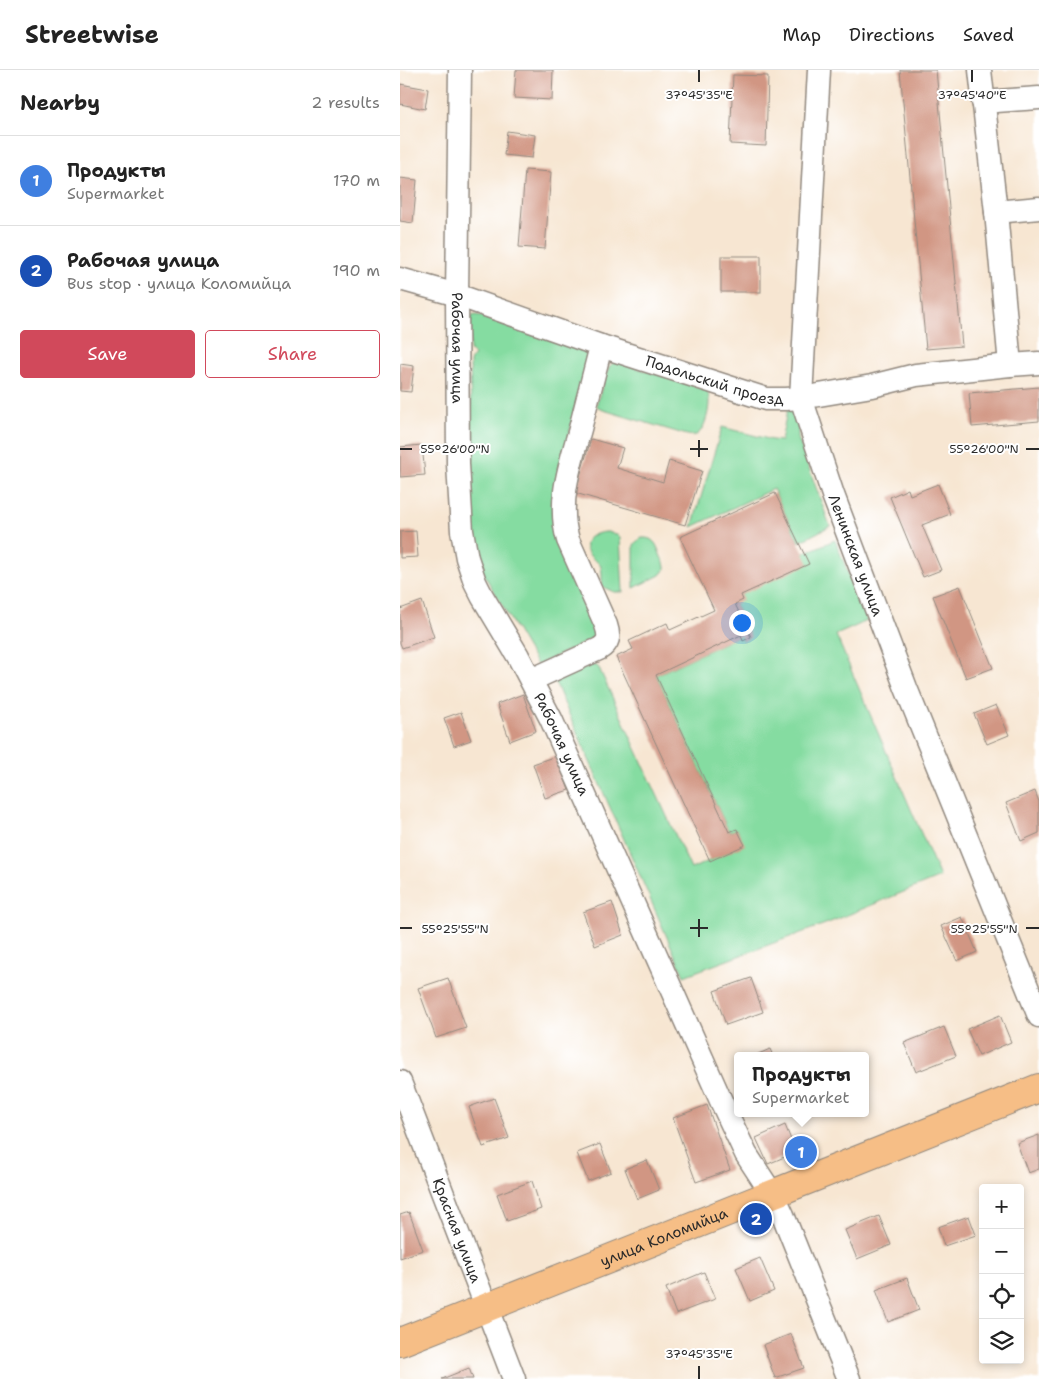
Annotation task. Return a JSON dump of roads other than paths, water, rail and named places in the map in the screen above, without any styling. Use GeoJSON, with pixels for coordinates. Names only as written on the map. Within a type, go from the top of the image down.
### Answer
{"type":"FeatureCollection","features":[{"type":"Feature","properties":{"kind":"main road","name":"улица Коломийца"},"geometry":{"type":"LineString","coordinates":[[400,1342],[1039,1088]]}},
{"type":"Feature","properties":{"kind":"street","name":"Рабочая улица"},"geometry":{"type":"LineString","coordinates":[[460,70],[456,295],[459,491],[462,530],[467,558],[482,596],[531,680],[561,742],[729,1119],[746,1154],[783,1215],[849,1379]]}},
{"type":"Feature","properties":{"kind":"street","name":"Ленинская улица"},"geometry":{"type":"LineString","coordinates":[[819,70],[801,398],[832,495],[899,670],[1039,1016]]}},
{"type":"Feature","properties":{"kind":"street"},"geometry":{"type":"LineString","coordinates":[[980,70],[996,212],[1010,365]]}},
{"type":"Feature","properties":{"kind":"street"},"geometry":{"type":"LineString","coordinates":[[983,102],[1039,98]]}},
{"type":"Feature","properties":{"kind":"street"},"geometry":{"type":"LineString","coordinates":[[996,212],[1039,208]]}},
{"type":"Feature","properties":{"kind":"street","name":"Подольский проезд"},"geometry":{"type":"LineString","coordinates":[[400,279],[456,295],[601,346],[756,396],[776,399],[801,398],[872,386],[916,375],[1039,363]]}},
{"type":"Feature","properties":{"kind":"street"},"geometry":{"type":"LineString","coordinates":[[531,680],[599,649],[608,642],[609,637],[606,626],[568,540],[565,530],[564,508],[566,482],[601,346]]}},
{"type":"Feature","properties":{"kind":"street","name":"Красная улица"},"geometry":{"type":"LineString","coordinates":[[400,1082],[514,1379]]}},
{"type":"Feature","properties":{"kind":"place","name":"Продукты"},"geometry":{"type":"Point","coordinates":[801,1152]}},
{"type":"Feature","properties":{"kind":"place","name":"Рабочая улица"},"geometry":{"type":"Point","coordinates":[756,1219]}}]}
